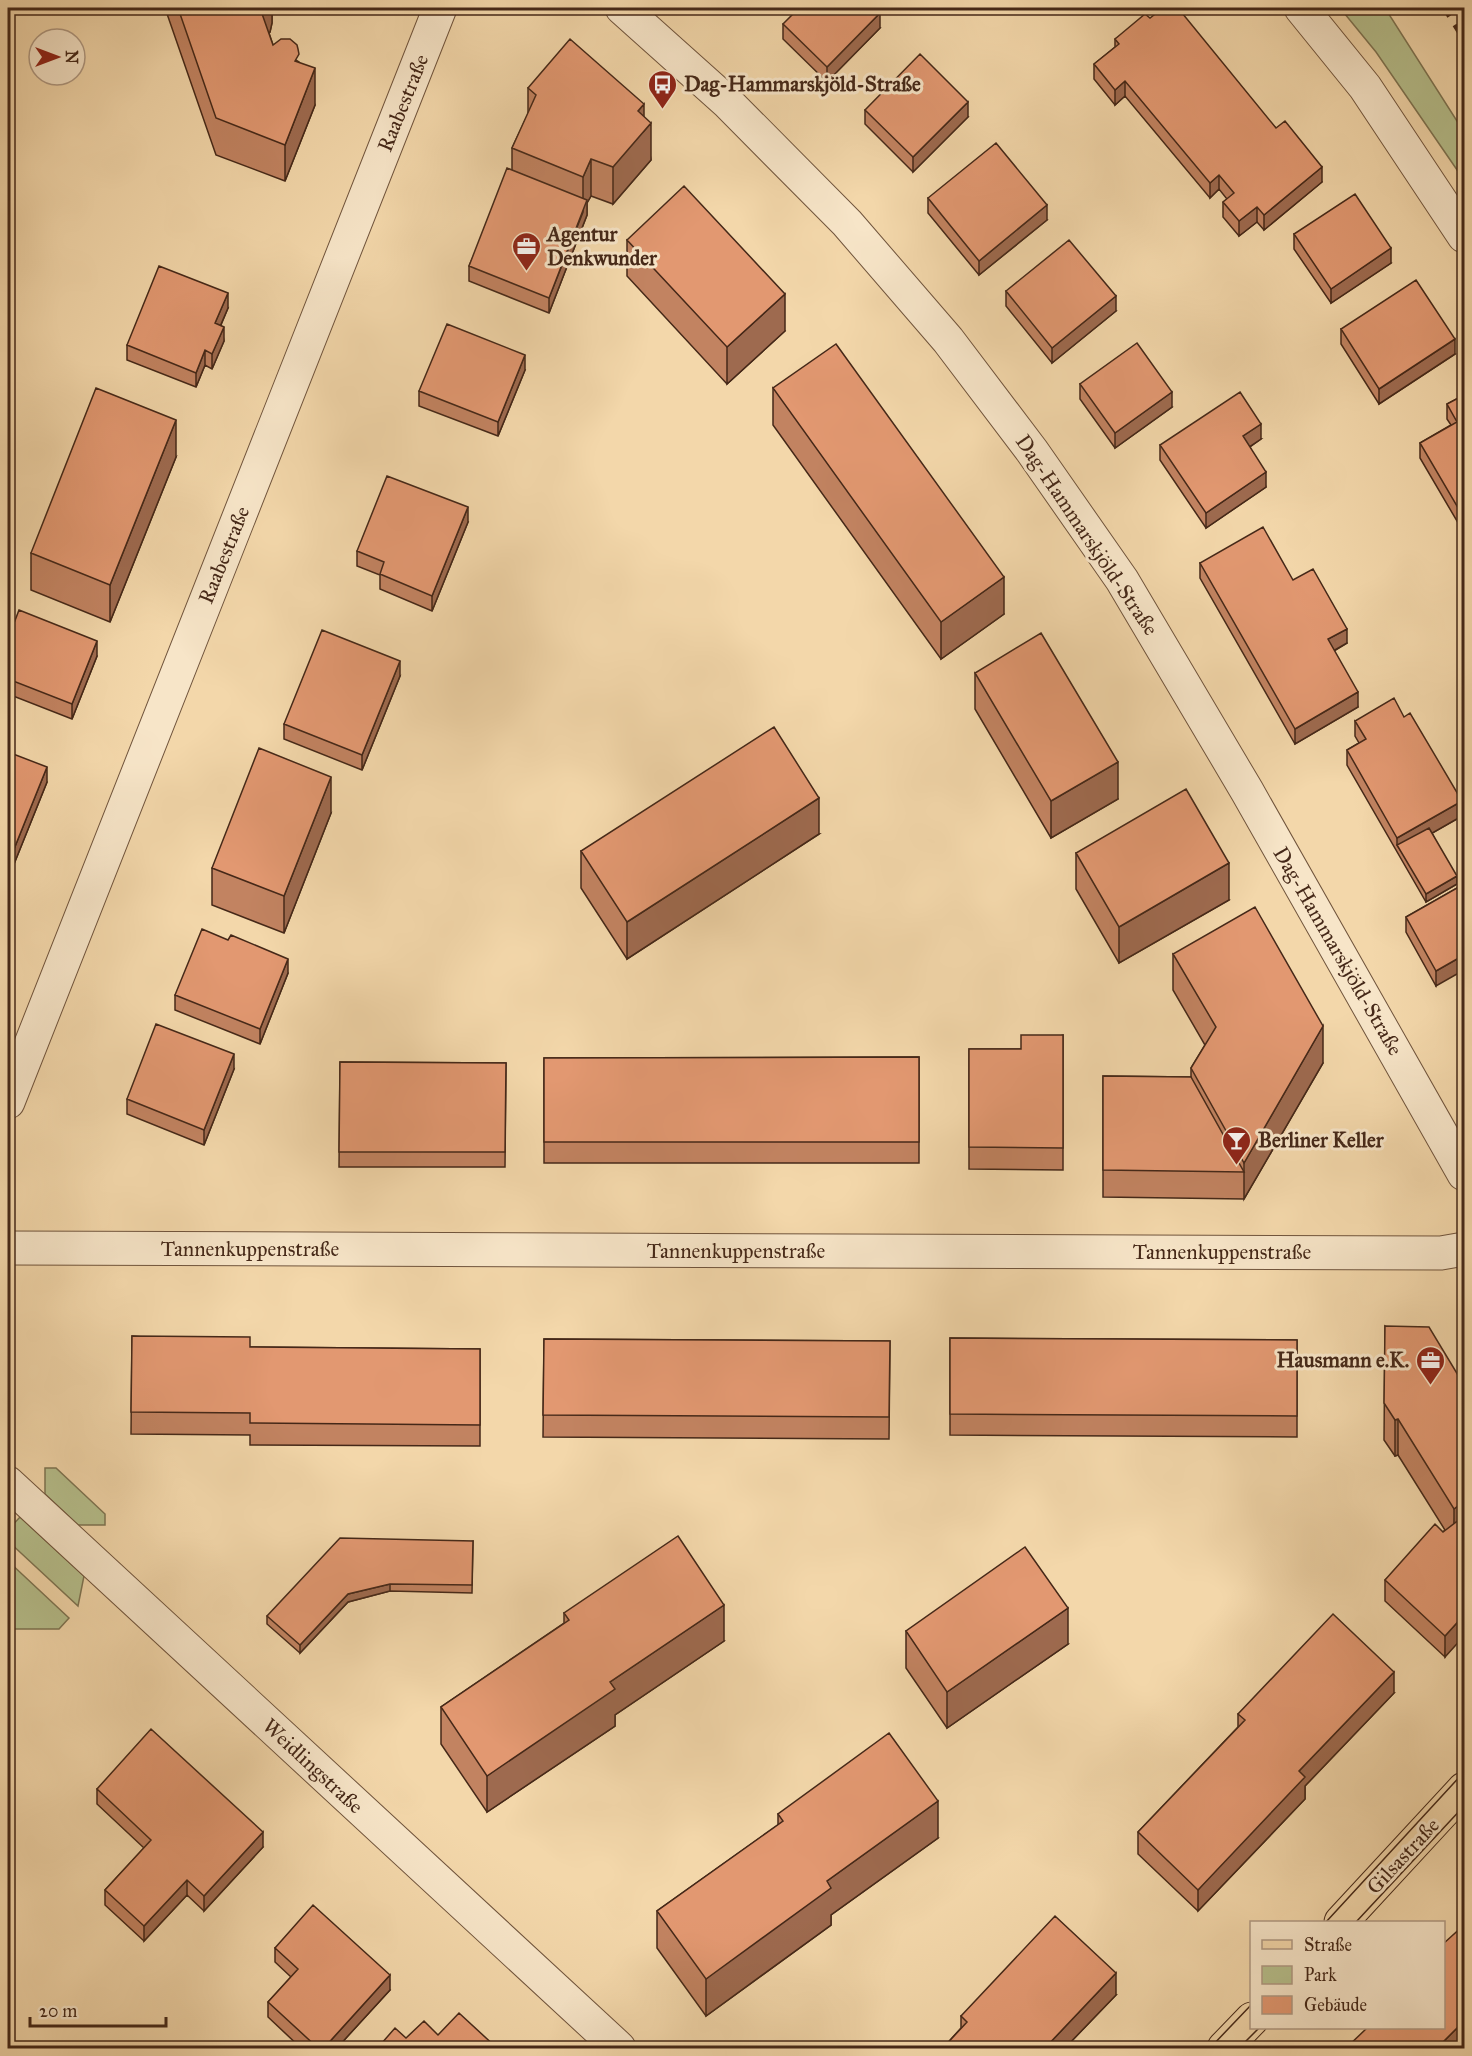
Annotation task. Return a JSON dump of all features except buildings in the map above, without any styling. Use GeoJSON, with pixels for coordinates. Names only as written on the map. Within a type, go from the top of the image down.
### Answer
{"type":"FeatureCollection","features":[{"type":"Feature","properties":{"kind":"main road","name":"Gilsastraße"},"geometry":{"type":"LineString","coordinates":[[1343,1921],[1464,1789]]}},
{"type":"Feature","properties":{"kind":"main road"},"geometry":{"type":"LineString","coordinates":[[1224,2049],[1250,2020]]}},
{"type":"Feature","properties":{"kind":"street","name":"Raabestraße"},"geometry":{"type":"LineString","coordinates":[[8,1102],[440,8]]}},
{"type":"Feature","properties":{"kind":"street","name":"Dag-Hammarskjöld-Straße"},"geometry":{"type":"LineString","coordinates":[[622,8],[727,102],[847,223],[948,340],[1032,451],[1122,580],[1253,801],[1464,1174]]}},
{"type":"Feature","properties":{"kind":"street"},"geometry":{"type":"LineString","coordinates":[[1301,8],[1365,87],[1464,236]]}},
{"type":"Feature","properties":{"kind":"street","name":"Tannenkuppenstraße"},"geometry":{"type":"LineString","coordinates":[[8,1248],[1441,1253],[1464,1249]]}},
{"type":"Feature","properties":{"kind":"street","name":"Weidlingstraße"},"geometry":{"type":"LineString","coordinates":[[8,1483],[619,2049]]}},
{"type":"Feature","properties":{"kind":"green space"},"geometry":{"type":"Polygon","coordinates":[[[1340,8],[1385,8],[1464,132],[1464,180],[1376,52],[1340,8]]]}},
{"type":"Feature","properties":{"kind":"green space"},"geometry":{"type":"Polygon","coordinates":[[[45,1468],[56,1468],[105,1514],[105,1525],[78,1525],[45,1494],[45,1468]]]}},
{"type":"Feature","properties":{"kind":"green space"},"geometry":{"type":"Polygon","coordinates":[[[20,1517],[84,1576],[78,1606],[8,1541],[8,1530],[20,1517]]]}},
{"type":"Feature","properties":{"kind":"green space"},"geometry":{"type":"Polygon","coordinates":[[[8,1561],[69,1618],[59,1629],[8,1629],[8,1561]]]}},
{"type":"Feature","properties":{"kind":"tram line"},"geometry":{"type":"LineString","coordinates":[[1327,1921],[1464,1772]]}},
{"type":"Feature","properties":{"kind":"tram line"},"geometry":{"type":"LineString","coordinates":[[1357,1921],[1464,1806]]}},
{"type":"Feature","properties":{"kind":"tram line"},"geometry":{"type":"LineString","coordinates":[[1210,2048],[1250,2006]]}},
{"type":"Feature","properties":{"kind":"tram line"},"geometry":{"type":"LineString","coordinates":[[1239,2048],[1258,2029]]}},
{"type":"Feature","properties":{"kind":"railway"},"geometry":{"type":"LineString","coordinates":[[1444,8],[1464,40]]}},
{"type":"Feature","properties":{"kind":"place","name":"Dag-Hammarskjöld-Straße"},"geometry":{"type":"Point","coordinates":[663,110]}},
{"type":"Feature","properties":{"kind":"place","name":"Agentur Denkwunder"},"geometry":{"type":"Point","coordinates":[526,272]}},
{"type":"Feature","properties":{"kind":"place","name":"Berliner Keller"},"geometry":{"type":"Point","coordinates":[1237,1166]}},
{"type":"Feature","properties":{"kind":"place","name":"Hausmann e.K."},"geometry":{"type":"Point","coordinates":[1430,1386]}}]}
